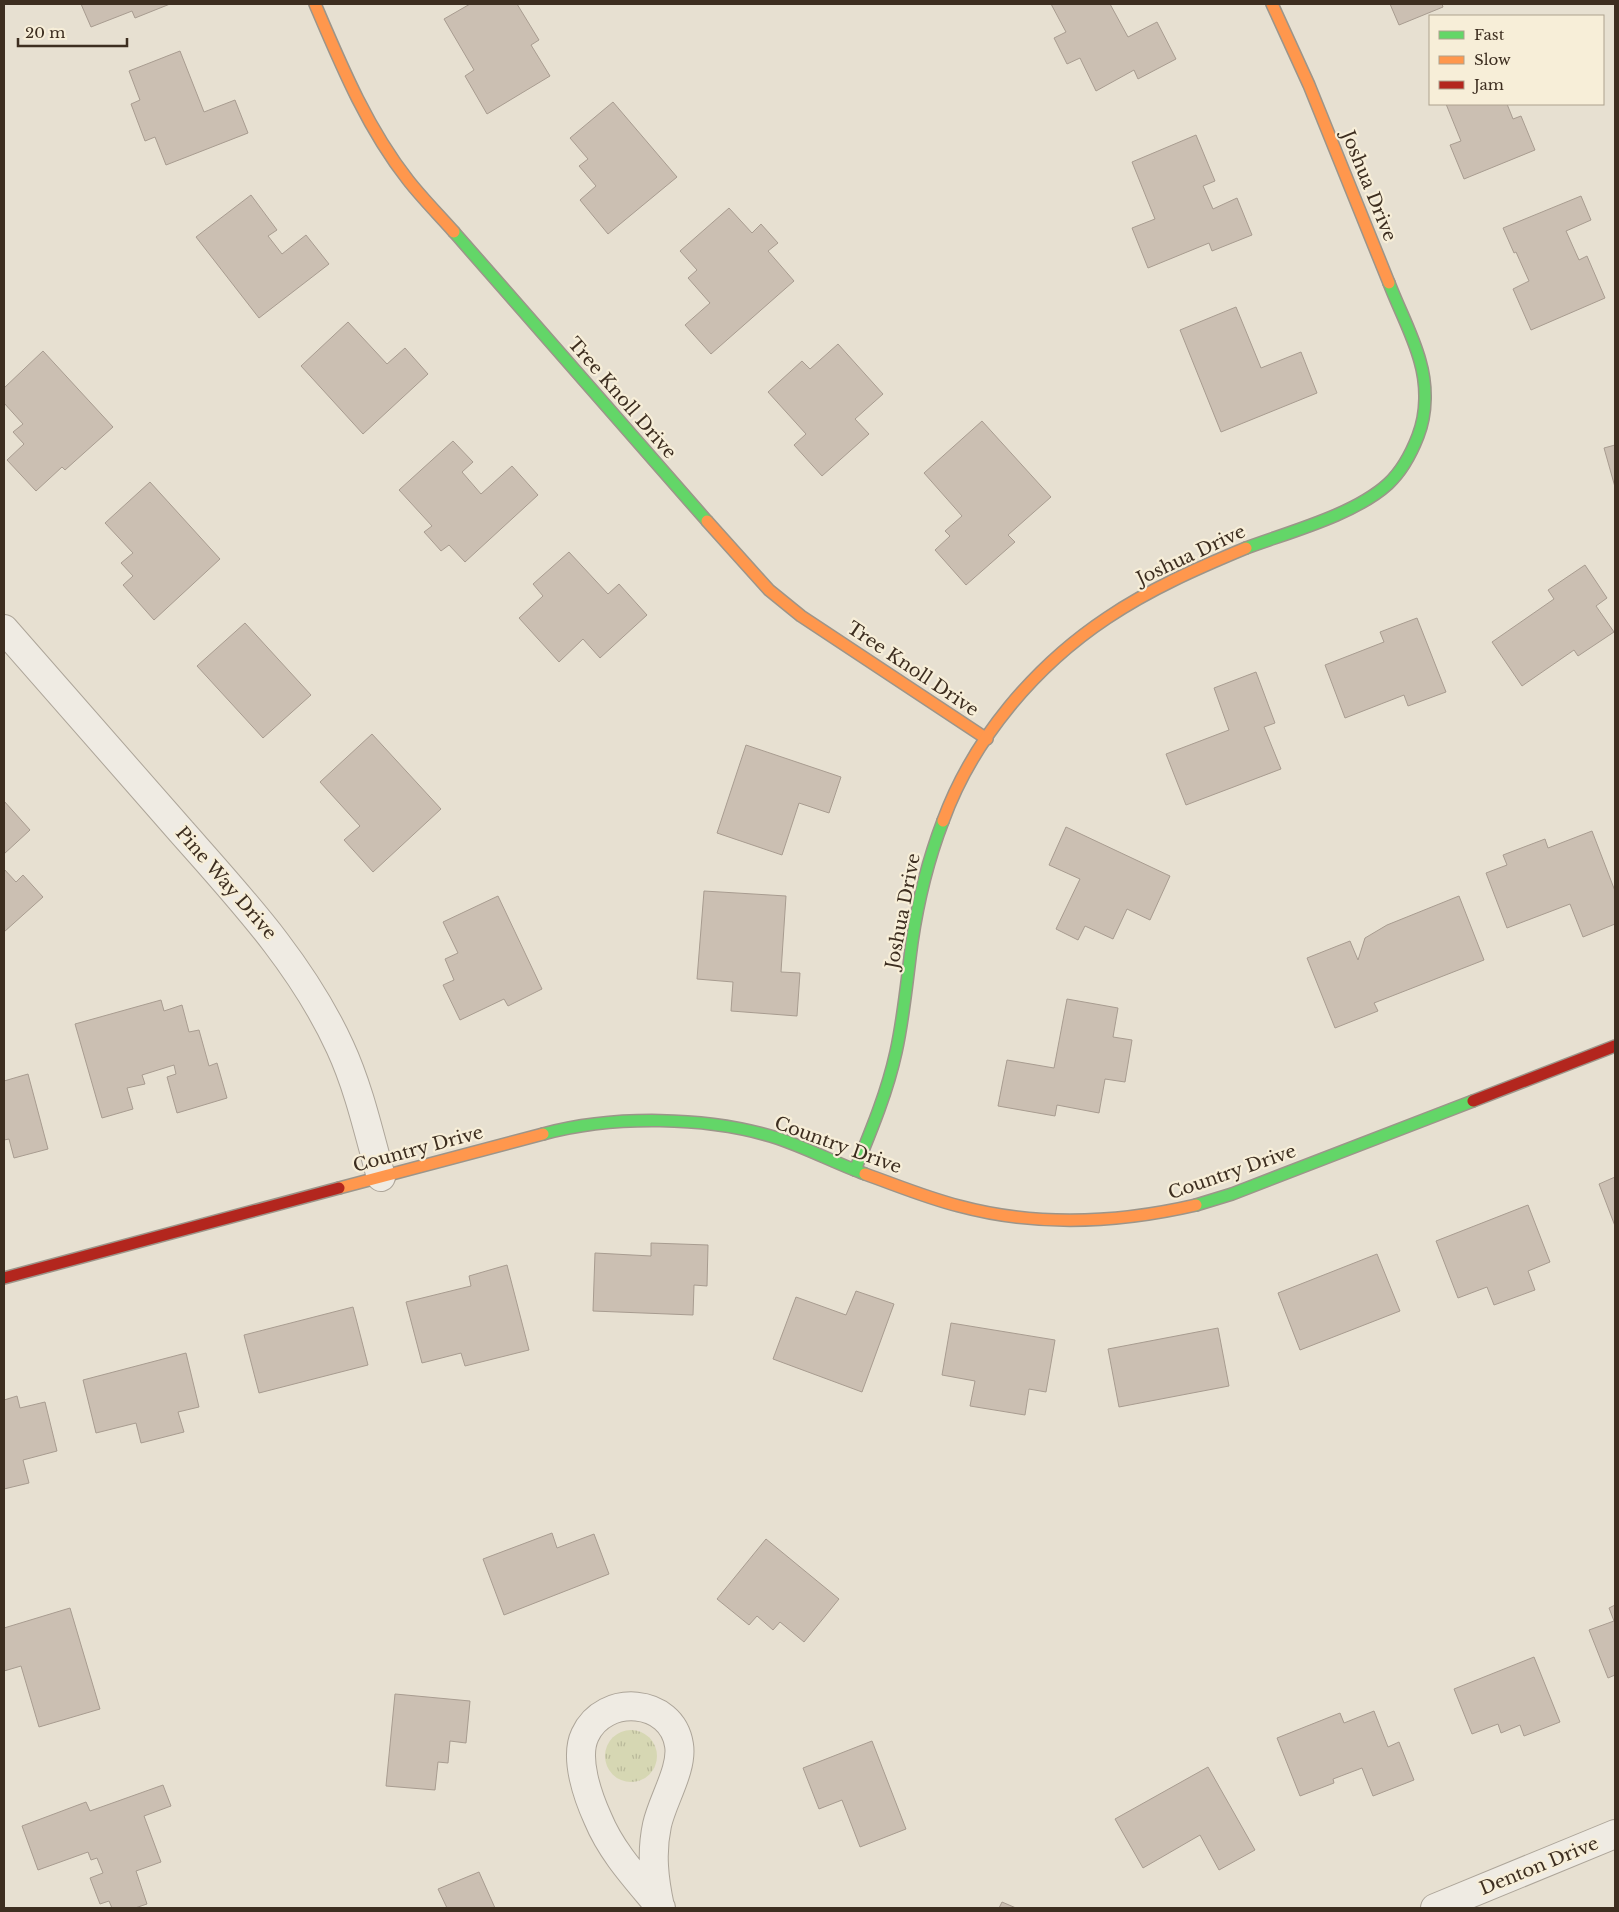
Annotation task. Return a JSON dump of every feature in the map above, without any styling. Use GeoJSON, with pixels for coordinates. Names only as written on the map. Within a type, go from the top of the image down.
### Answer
{"type":"FeatureCollection","features":[{"type":"Feature","properties":{"kind":"street","name":"Tree Knoll Drive"},"geometry":{"type":"LineString","coordinates":[[315,4],[358,101],[382,142],[408,180],[740,559],[769,590],[802,616],[987,739]]}},
{"type":"Feature","properties":{"kind":"street","name":"Joshua Drive"},"geometry":{"type":"LineString","coordinates":[[855,1170],[878,1114],[892,1069],[902,1025],[914,929],[929,860],[951,800],[966,769],[1016,700],[1048,665],[1101,622],[1160,585],[1228,554],[1340,512],[1367,499],[1386,485],[1404,465],[1418,440],[1424,420],[1426,401],[1420,360],[1309,85],[1272,4]]}},
{"type":"Feature","properties":{"kind":"street","name":"Pine Way Drive"},"geometry":{"type":"LineString","coordinates":[[4,629],[251,911],[297,969],[313,994],[341,1047],[357,1092],[382,1177]]}},
{"type":"Feature","properties":{"kind":"street","name":"Country Drive"},"geometry":{"type":"LineString","coordinates":[[4,1278],[557,1130],[604,1123],[674,1121],[724,1126],[783,1140],[855,1170],[960,1207],[1033,1220],[1069,1222],[1163,1214],[1232,1194],[1615,1046]]}},
{"type":"Feature","properties":{"kind":"street"},"geometry":{"type":"LineString","coordinates":[[621,1706],[649,1709],[660,1715],[668,1723],[679,1745],[679,1759],[657,1824],[652,1854],[660,1908],[618,1855],[598,1821],[588,1795],[582,1767],[584,1736],[592,1724],[602,1715],[611,1709],[621,1706]]}},
{"type":"Feature","properties":{"kind":"street","name":"Denton Drive"},"geometry":{"type":"LineString","coordinates":[[1435,1908],[1615,1834]]}},
{"type":"Feature","properties":{"kind":"green space"},"geometry":{"type":"Polygon","coordinates":[[[626,1730],[636,1730],[650,1737],[657,1751],[657,1761],[650,1775],[636,1782],[626,1782],[616,1778],[609,1771],[605,1761],[605,1751],[609,1741],[616,1734],[626,1730]]]}},
{"type":"Feature","properties":{"kind":"building"},"geometry":{"type":"Polygon","coordinates":[[[81,4],[170,4],[135,18],[132,11],[91,27],[81,4]]]}},
{"type":"Feature","properties":{"kind":"building"},"geometry":{"type":"Polygon","coordinates":[[[470,4],[517,4],[539,40],[531,45],[550,76],[487,114],[465,76],[474,70],[444,19],[470,4]]]}},
{"type":"Feature","properties":{"kind":"building"},"geometry":{"type":"Polygon","coordinates":[[[1051,4],[1110,4],[1128,37],[1157,22],[1176,59],[1138,79],[1134,70],[1096,91],[1080,58],[1067,64],[1054,38],[1066,32],[1051,4]]]}},
{"type":"Feature","properties":{"kind":"building"},"geometry":{"type":"Polygon","coordinates":[[[1390,4],[1442,4],[1443,7],[1399,25],[1390,4]]]}},
{"type":"Feature","properties":{"kind":"building"},"geometry":{"type":"Polygon","coordinates":[[[180,51],[204,112],[235,100],[248,133],[166,165],[155,137],[145,141],[131,104],[140,100],[129,71],[180,51]]]}},
{"type":"Feature","properties":{"kind":"building"},"geometry":{"type":"Polygon","coordinates":[[[613,102],[677,177],[608,234],[580,200],[596,186],[579,166],[588,159],[570,138],[613,102]]]}},
{"type":"Feature","properties":{"kind":"building"},"geometry":{"type":"Polygon","coordinates":[[[1446,105],[1507,105],[1513,119],[1521,116],[1535,150],[1464,179],[1450,145],[1461,141],[1446,105]]]}},
{"type":"Feature","properties":{"kind":"building"},"geometry":{"type":"Polygon","coordinates":[[[1196,135],[1215,181],[1203,186],[1213,209],[1237,198],[1252,235],[1212,251],[1209,243],[1148,268],[1132,228],[1155,219],[1132,162],[1196,135]]]}},
{"type":"Feature","properties":{"kind":"building"},"geometry":{"type":"Polygon","coordinates":[[[251,195],[277,230],[268,236],[282,254],[306,235],[329,264],[259,318],[196,237],[251,195]]]}},
{"type":"Feature","properties":{"kind":"building"},"geometry":{"type":"Polygon","coordinates":[[[1581,196],[1591,220],[1566,231],[1579,260],[1587,256],[1605,298],[1531,330],[1513,289],[1529,281],[1503,228],[1581,196]]]}},
{"type":"Feature","properties":{"kind":"building"},"geometry":{"type":"Polygon","coordinates":[[[729,208],[752,233],[761,224],[778,243],[768,251],[794,281],[711,354],[685,325],[710,303],[688,278],[697,270],[680,251],[729,208]]]}},
{"type":"Feature","properties":{"kind":"building"},"geometry":{"type":"Polygon","coordinates":[[[1236,307],[1261,368],[1301,352],[1317,393],[1221,432],[1180,330],[1236,307]]]}},
{"type":"Feature","properties":{"kind":"building"},"geometry":{"type":"Polygon","coordinates":[[[348,322],[387,364],[405,348],[428,374],[363,434],[301,366],[348,322]]]}},
{"type":"Feature","properties":{"kind":"building"},"geometry":{"type":"Polygon","coordinates":[[[838,344],[883,394],[855,419],[869,434],[822,476],[794,445],[806,434],[768,392],[802,361],[810,369],[838,344]]]}},
{"type":"Feature","properties":{"kind":"building"},"geometry":{"type":"Polygon","coordinates":[[[43,351],[113,427],[65,470],[62,467],[36,491],[7,460],[24,444],[13,432],[23,424],[4,403],[4,388],[43,351]]]}},
{"type":"Feature","properties":{"kind":"building"},"geometry":{"type":"Polygon","coordinates":[[[982,421],[1051,497],[1008,535],[1015,542],[966,585],[935,550],[950,536],[945,531],[962,516],[924,473],[982,421]]]}},
{"type":"Feature","properties":{"kind":"building"},"geometry":{"type":"Polygon","coordinates":[[[453,441],[473,462],[462,472],[481,494],[512,466],[538,495],[465,562],[449,545],[441,551],[424,532],[432,526],[399,490],[453,441]]]}},
{"type":"Feature","properties":{"kind":"building"},"geometry":{"type":"Polygon","coordinates":[[[1615,445],[1615,487],[1604,448],[1615,445]]]}},
{"type":"Feature","properties":{"kind":"building"},"geometry":{"type":"Polygon","coordinates":[[[150,482],[220,559],[154,620],[123,585],[133,576],[121,563],[133,553],[105,523],[150,482]]]}},
{"type":"Feature","properties":{"kind":"building"},"geometry":{"type":"Polygon","coordinates":[[[569,552],[608,594],[619,584],[647,615],[600,658],[583,639],[559,662],[519,618],[543,596],[533,584],[569,552]]]}},
{"type":"Feature","properties":{"kind":"building"},"geometry":{"type":"Polygon","coordinates":[[[1585,565],[1607,598],[1596,606],[1614,632],[1578,656],[1574,650],[1522,686],[1492,642],[1554,599],[1548,590],[1585,565]]]}},
{"type":"Feature","properties":{"kind":"building"},"geometry":{"type":"Polygon","coordinates":[[[1417,618],[1446,692],[1408,706],[1404,695],[1345,718],[1325,665],[1384,642],[1380,632],[1417,618]]]}},
{"type":"Feature","properties":{"kind":"building"},"geometry":{"type":"Polygon","coordinates":[[[245,623],[311,695],[263,738],[197,666],[245,623]]]}},
{"type":"Feature","properties":{"kind":"building"},"geometry":{"type":"Polygon","coordinates":[[[1256,672],[1275,723],[1264,727],[1281,769],[1186,805],[1166,754],[1229,730],[1214,688],[1256,672]]]}},
{"type":"Feature","properties":{"kind":"building"},"geometry":{"type":"Polygon","coordinates":[[[372,734],[441,809],[373,872],[344,840],[360,826],[320,782],[372,734]]]}},
{"type":"Feature","properties":{"kind":"building"},"geometry":{"type":"Polygon","coordinates":[[[746,745],[841,777],[829,813],[799,803],[782,855],[717,833],[746,745]]]}},
{"type":"Feature","properties":{"kind":"building"},"geometry":{"type":"Polygon","coordinates":[[[4,801],[30,830],[4,854],[4,801]]]}},
{"type":"Feature","properties":{"kind":"building"},"geometry":{"type":"Polygon","coordinates":[[[1066,827],[1170,876],[1150,920],[1127,909],[1113,939],[1085,926],[1078,940],[1056,929],[1080,879],[1049,865],[1066,827]]]}},
{"type":"Feature","properties":{"kind":"building"},"geometry":{"type":"Polygon","coordinates":[[[1592,831],[1615,891],[1615,924],[1583,937],[1570,904],[1507,928],[1486,873],[1507,865],[1503,855],[1545,839],[1548,848],[1592,831]]]}},
{"type":"Feature","properties":{"kind":"building"},"geometry":{"type":"Polygon","coordinates":[[[4,869],[16,882],[23,875],[43,897],[4,932],[4,869]]]}},
{"type":"Feature","properties":{"kind":"building"},"geometry":{"type":"Polygon","coordinates":[[[704,891],[786,896],[781,972],[800,973],[797,1016],[731,1011],[733,982],[697,979],[704,891]]]}},
{"type":"Feature","properties":{"kind":"building"},"geometry":{"type":"Polygon","coordinates":[[[498,896],[542,989],[508,1006],[504,999],[460,1020],[443,985],[454,980],[445,959],[458,953],[443,922],[498,896]]]}},
{"type":"Feature","properties":{"kind":"building"},"geometry":{"type":"Polygon","coordinates":[[[1459,896],[1484,960],[1374,1003],[1378,1011],[1335,1028],[1307,958],[1350,941],[1358,960],[1365,938],[1387,925],[1459,896]]]}},
{"type":"Feature","properties":{"kind":"building"},"geometry":{"type":"Polygon","coordinates":[[[1067,999],[1118,1008],[1113,1037],[1132,1040],[1125,1082],[1105,1079],[1099,1113],[1057,1105],[1055,1116],[998,1106],[1007,1060],[1054,1068],[1067,999]]]}},
{"type":"Feature","properties":{"kind":"building"},"geometry":{"type":"Polygon","coordinates":[[[161,1000],[164,1011],[182,1005],[189,1032],[199,1030],[209,1066],[217,1063],[227,1098],[177,1113],[167,1077],[176,1074],[174,1065],[142,1075],[145,1084],[127,1088],[133,1109],[102,1118],[75,1024],[161,1000]]]}},
{"type":"Feature","properties":{"kind":"building"},"geometry":{"type":"Polygon","coordinates":[[[28,1074],[48,1149],[14,1158],[9,1139],[4,1140],[4,1081],[28,1074]]]}},
{"type":"Feature","properties":{"kind":"building"},"geometry":{"type":"Polygon","coordinates":[[[1615,1177],[1615,1226],[1599,1184],[1615,1177]]]}},
{"type":"Feature","properties":{"kind":"building"},"geometry":{"type":"Polygon","coordinates":[[[1528,1205],[1550,1262],[1528,1271],[1535,1290],[1494,1305],[1487,1287],[1458,1298],[1436,1241],[1528,1205]]]}},
{"type":"Feature","properties":{"kind":"building"},"geometry":{"type":"Polygon","coordinates":[[[651,1243],[708,1245],[707,1286],[694,1285],[693,1315],[593,1311],[595,1253],[651,1256],[651,1243]]]}},
{"type":"Feature","properties":{"kind":"building"},"geometry":{"type":"Polygon","coordinates":[[[1377,1254],[1400,1311],[1300,1350],[1278,1293],[1377,1254]]]}},
{"type":"Feature","properties":{"kind":"building"},"geometry":{"type":"Polygon","coordinates":[[[507,1265],[529,1350],[465,1366],[461,1353],[422,1363],[406,1302],[471,1286],[469,1276],[507,1265]]]}},
{"type":"Feature","properties":{"kind":"building"},"geometry":{"type":"Polygon","coordinates":[[[856,1291],[894,1304],[862,1392],[773,1359],[796,1297],[846,1315],[856,1291]]]}},
{"type":"Feature","properties":{"kind":"building"},"geometry":{"type":"Polygon","coordinates":[[[353,1307],[368,1365],[259,1393],[244,1335],[353,1307]]]}},
{"type":"Feature","properties":{"kind":"building"},"geometry":{"type":"Polygon","coordinates":[[[951,1323],[1055,1340],[1046,1392],[1029,1389],[1025,1415],[970,1406],[975,1381],[942,1375],[951,1323]]]}},
{"type":"Feature","properties":{"kind":"building"},"geometry":{"type":"Polygon","coordinates":[[[1218,1328],[1229,1386],[1119,1407],[1108,1349],[1218,1328]]]}},
{"type":"Feature","properties":{"kind":"building"},"geometry":{"type":"Polygon","coordinates":[[[186,1353],[199,1407],[178,1412],[184,1432],[141,1443],[136,1423],[96,1433],[83,1380],[186,1353]]]}},
{"type":"Feature","properties":{"kind":"building"},"geometry":{"type":"Polygon","coordinates":[[[17,1396],[20,1408],[45,1402],[57,1451],[23,1460],[29,1483],[4,1489],[4,1400],[17,1396]]]}},
{"type":"Feature","properties":{"kind":"building"},"geometry":{"type":"Polygon","coordinates":[[[552,1533],[557,1548],[594,1534],[609,1574],[504,1615],[483,1559],[552,1533]]]}},
{"type":"Feature","properties":{"kind":"building"},"geometry":{"type":"Polygon","coordinates":[[[766,1539],[839,1599],[804,1642],[780,1622],[773,1630],[757,1616],[749,1625],[717,1599],[766,1539]]]}},
{"type":"Feature","properties":{"kind":"building"},"geometry":{"type":"Polygon","coordinates":[[[1615,1605],[1615,1675],[1608,1678],[1589,1630],[1614,1621],[1609,1608],[1615,1605]]]}},
{"type":"Feature","properties":{"kind":"building"},"geometry":{"type":"Polygon","coordinates":[[[70,1608],[100,1709],[39,1727],[21,1666],[4,1671],[4,1628],[70,1608]]]}},
{"type":"Feature","properties":{"kind":"building"},"geometry":{"type":"Polygon","coordinates":[[[1534,1657],[1560,1722],[1524,1736],[1520,1725],[1501,1733],[1498,1724],[1472,1734],[1454,1689],[1534,1657]]]}},
{"type":"Feature","properties":{"kind":"building"},"geometry":{"type":"Polygon","coordinates":[[[395,1694],[470,1701],[466,1743],[450,1741],[448,1763],[438,1762],[435,1790],[386,1786],[395,1694]]]}},
{"type":"Feature","properties":{"kind":"building"},"geometry":{"type":"Polygon","coordinates":[[[1374,1711],[1388,1747],[1399,1742],[1414,1780],[1373,1796],[1362,1768],[1333,1779],[1334,1783],[1300,1796],[1277,1738],[1340,1713],[1344,1723],[1374,1711]]]}},
{"type":"Feature","properties":{"kind":"building"},"geometry":{"type":"Polygon","coordinates":[[[872,1741],[906,1829],[860,1847],[842,1800],[819,1809],[803,1768],[872,1741]]]}},
{"type":"Feature","properties":{"kind":"building"},"geometry":{"type":"Polygon","coordinates":[[[1208,1767],[1255,1850],[1219,1870],[1200,1835],[1143,1868],[1115,1819],[1208,1767]]]}},
{"type":"Feature","properties":{"kind":"building"},"geometry":{"type":"Polygon","coordinates":[[[163,1785],[171,1806],[144,1816],[161,1862],[136,1871],[147,1904],[135,1908],[112,1908],[109,1901],[100,1904],[90,1878],[103,1873],[97,1858],[91,1860],[88,1852],[38,1870],[22,1826],[86,1802],[90,1811],[163,1785]]]}},
{"type":"Feature","properties":{"kind":"building"},"geometry":{"type":"Polygon","coordinates":[[[479,1872],[495,1908],[447,1908],[438,1889],[479,1872]]]}},
{"type":"Feature","properties":{"kind":"building"},"geometry":{"type":"Polygon","coordinates":[[[1002,1902],[1016,1908],[999,1908],[1002,1902]]]}},
{"type":"Feature","properties":{"kind":"traffic: fast"},"geometry":{"type":"LineString","coordinates":[[454,232],[707,521]]}},
{"type":"Feature","properties":{"kind":"traffic: fast"},"geometry":{"type":"LineString","coordinates":[[1246,548],[1320,522],[1358,505],[1388,484],[1398,474],[1409,456],[1418,436],[1423,418],[1424,380],[1414,342],[1389,283]]}},
{"type":"Feature","properties":{"kind":"traffic: fast"},"geometry":{"type":"LineString","coordinates":[[855,1170],[878,1112],[896,1052],[917,911],[928,866],[943,821]]}},
{"type":"Feature","properties":{"kind":"traffic: fast"},"geometry":{"type":"LineString","coordinates":[[1196,1205],[1232,1194],[1473,1101]]}},
{"type":"Feature","properties":{"kind":"traffic: fast"},"geometry":{"type":"LineString","coordinates":[[543,1134],[570,1128],[629,1121],[691,1122],[721,1125],[777,1138],[865,1174]]}},
{"type":"Feature","properties":{"kind":"traffic: slow"},"geometry":{"type":"LineString","coordinates":[[315,4],[367,118],[408,180],[454,232]]}},
{"type":"Feature","properties":{"kind":"traffic: slow"},"geometry":{"type":"LineString","coordinates":[[1272,4],[1309,85],[1389,283]]}},
{"type":"Feature","properties":{"kind":"traffic: slow"},"geometry":{"type":"LineString","coordinates":[[707,521],[769,590],[801,616],[987,739]]}},
{"type":"Feature","properties":{"kind":"traffic: slow"},"geometry":{"type":"LineString","coordinates":[[943,821],[971,761],[989,733],[1009,707],[1055,658],[1123,607],[1192,571],[1246,548]]}},
{"type":"Feature","properties":{"kind":"traffic: slow"},"geometry":{"type":"LineString","coordinates":[[339,1188],[543,1134]]}},
{"type":"Feature","properties":{"kind":"traffic: slow"},"geometry":{"type":"LineString","coordinates":[[865,1174],[947,1203],[988,1213],[1048,1220],[1107,1219],[1137,1216],[1196,1205]]}},
{"type":"Feature","properties":{"kind":"traffic: jam"},"geometry":{"type":"LineString","coordinates":[[1473,1101],[1615,1046]]}},
{"type":"Feature","properties":{"kind":"traffic: jam"},"geometry":{"type":"LineString","coordinates":[[4,1278],[339,1188]]}}]}
